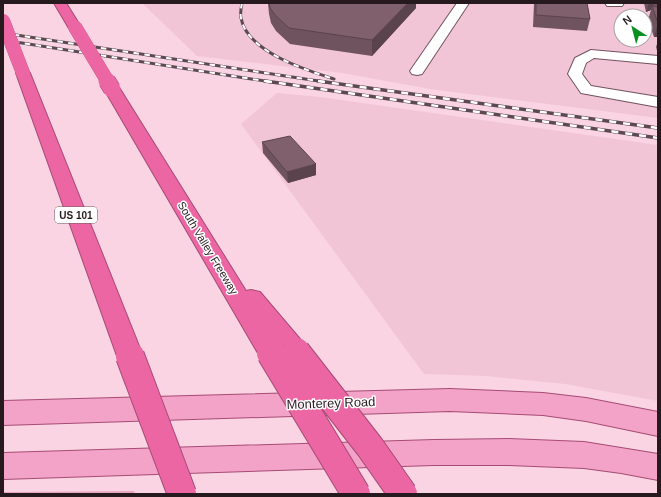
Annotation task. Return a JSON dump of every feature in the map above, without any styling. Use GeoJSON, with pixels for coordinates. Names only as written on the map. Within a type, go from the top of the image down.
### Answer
{"type":"FeatureCollection","features":[{"type":"Feature","properties":{"kind":"highway","name":"South Valley Freeway"},"geometry":{"type":"LineString","coordinates":[[60,3],[204,242],[283,352],[356,494]]}},
{"type":"Feature","properties":{"kind":"highway","name":"US 101"},"geometry":{"type":"LineString","coordinates":[[3,21],[182,494]]}},
{"type":"Feature","properties":{"kind":"highway"},"geometry":{"type":"LineString","coordinates":[[283,352],[370,447],[403,494]]}},
{"type":"Feature","properties":{"kind":"main road","name":"Monterey Road"},"geometry":{"type":"LineString","coordinates":[[3,413],[450,400],[511,401],[574,408],[658,424]]}},
{"type":"Feature","properties":{"kind":"main road"},"geometry":{"type":"LineString","coordinates":[[3,466],[504,452],[601,458],[658,467]]}},
{"type":"Feature","properties":{"kind":"lane"},"geometry":{"type":"LineString","coordinates":[[417,71],[463,3]]}},
{"type":"Feature","properties":{"kind":"lane"},"geometry":{"type":"LineString","coordinates":[[611,3],[618,3]]}},
{"type":"Feature","properties":{"kind":"lane"},"geometry":{"type":"LineString","coordinates":[[658,60],[591,54],[580,61],[575,74],[586,90],[658,102]]}},
{"type":"Feature","properties":{"kind":"shaded area"},"geometry":{"type":"Polygon","coordinates":[[[142,3],[658,3],[658,118],[430,89],[342,73],[197,56],[142,3]]]}},
{"type":"Feature","properties":{"kind":"shaded area"},"geometry":{"type":"Polygon","coordinates":[[[277,93],[320,97],[658,145],[658,401],[565,384],[486,376],[424,374],[241,124],[277,93]]]}},
{"type":"Feature","properties":{"kind":"shaded area"},"geometry":{"type":"Polygon","coordinates":[[[134,491],[135,494],[3,494],[3,492],[134,491]]]}},
{"type":"Feature","properties":{"kind":"building"},"geometry":{"type":"Polygon","coordinates":[[[269,3],[408,3],[372,40],[289,28],[276,16],[270,8],[269,3]]]}},
{"type":"Feature","properties":{"kind":"building"},"geometry":{"type":"Polygon","coordinates":[[[536,3],[587,3],[590,19],[536,15],[536,3]]]}},
{"type":"Feature","properties":{"kind":"building"},"geometry":{"type":"Polygon","coordinates":[[[652,6],[658,7],[658,23],[653,8],[652,6]]]}},
{"type":"Feature","properties":{"kind":"building"},"geometry":{"type":"Polygon","coordinates":[[[290,136],[316,164],[287,172],[262,142],[290,136]]]}},
{"type":"Feature","properties":{"kind":"railway"},"geometry":{"type":"LineString","coordinates":[[242,3],[241,18],[246,30],[254,41],[279,58],[334,79]]}},
{"type":"Feature","properties":{"kind":"railway"},"geometry":{"type":"LineString","coordinates":[[3,33],[323,82]]}},
{"type":"Feature","properties":{"kind":"railway"},"geometry":{"type":"LineString","coordinates":[[3,40],[271,82]]}},
{"type":"Feature","properties":{"kind":"railway"},"geometry":{"type":"LineString","coordinates":[[265,81],[658,138]]}},
{"type":"Feature","properties":{"kind":"railway"},"geometry":{"type":"LineString","coordinates":[[318,81],[323,82]]}},
{"type":"Feature","properties":{"kind":"railway"},"geometry":{"type":"LineString","coordinates":[[323,82],[658,128]]}}]}
